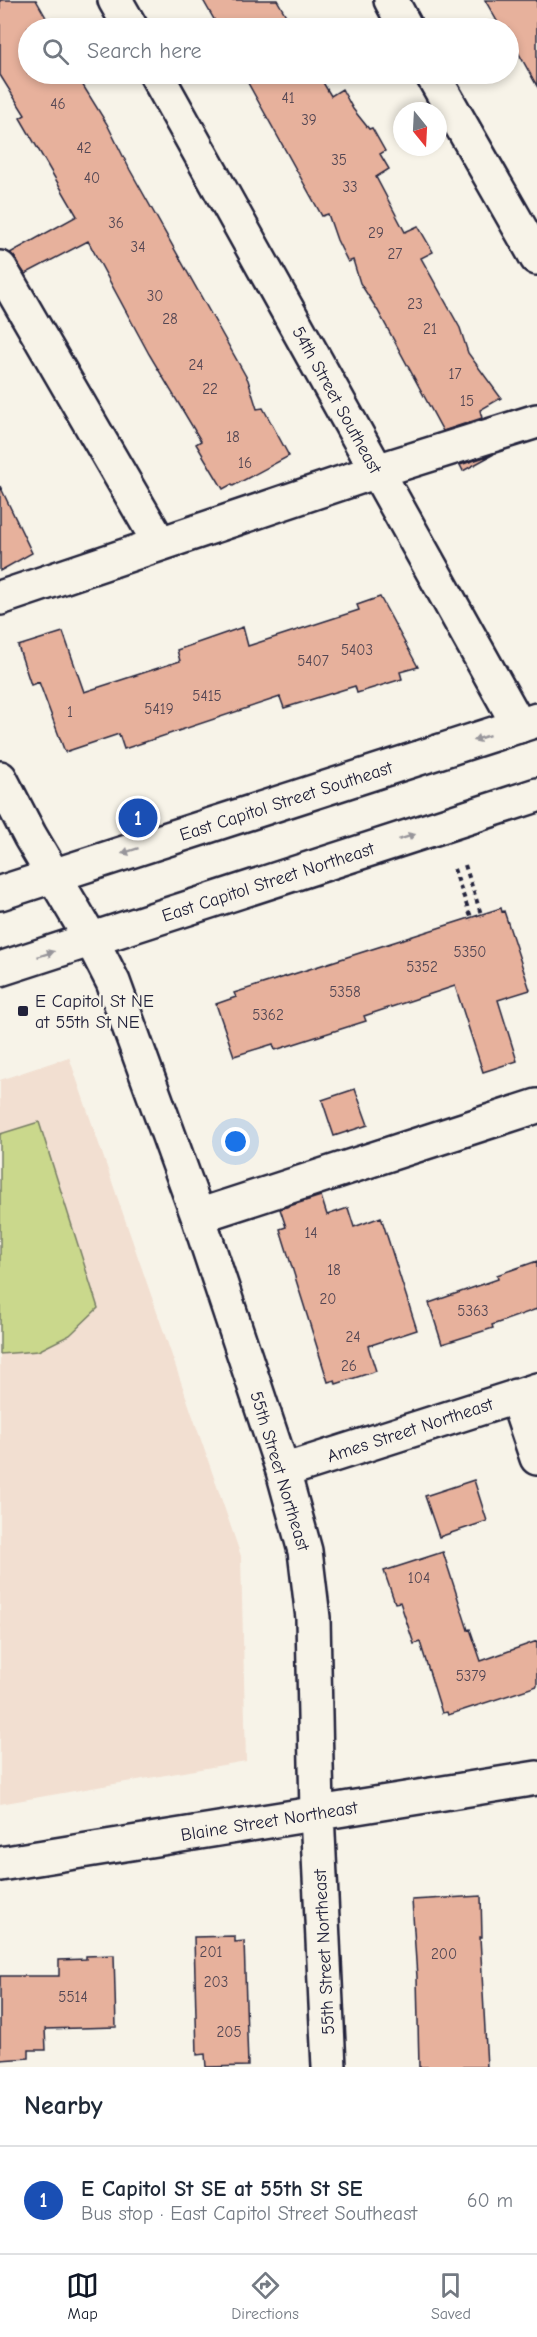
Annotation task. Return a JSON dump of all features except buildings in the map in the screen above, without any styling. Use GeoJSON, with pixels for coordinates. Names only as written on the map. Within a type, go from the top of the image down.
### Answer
{"type":"FeatureCollection","features":[{"type":"Feature","properties":{"kind":"street"},"geometry":{"type":"LineString","coordinates":[[115,0],[125,18]]}},
{"type":"Feature","properties":{"kind":"street"},"geometry":{"type":"LineString","coordinates":[[390,0],[400,18]]}},
{"type":"Feature","properties":{"kind":"street","name":"54th Street Southeast"},"geometry":{"type":"LineString","coordinates":[[162,84],[377,471],[528,723]]}},
{"type":"Feature","properties":{"kind":"street"},"geometry":{"type":"LineString","coordinates":[[438,84],[537,258]]}},
{"type":"Feature","properties":{"kind":"street"},"geometry":{"type":"LineString","coordinates":[[0,268],[160,544]]}},
{"type":"Feature","properties":{"kind":"street"},"geometry":{"type":"LineString","coordinates":[[0,598],[377,471],[537,421]]}},
{"type":"Feature","properties":{"kind":"street","name":"East Capitol Street Southeast"},"geometry":{"type":"LineString","coordinates":[[0,893],[528,723]]}},
{"type":"Feature","properties":{"kind":"street","name":"55th Street Northeast"},"geometry":{"type":"LineString","coordinates":[[0,778],[113,982],[198,1216],[283,1472],[305,1551],[313,1618],[317,1813],[329,2067]]}},
{"type":"Feature","properties":{"kind":"street","name":"East Capitol Street Northeast"},"geometry":{"type":"LineString","coordinates":[[0,969],[537,795]]}},
{"type":"Feature","properties":{"kind":"street"},"geometry":{"type":"LineString","coordinates":[[198,1216],[537,1106]]}},
{"type":"Feature","properties":{"kind":"street"},"geometry":{"type":"LineString","coordinates":[[526,1393],[537,1458]]}},
{"type":"Feature","properties":{"kind":"street","name":"Ames Street Northeast"},"geometry":{"type":"LineString","coordinates":[[283,1472],[526,1393]]}},
{"type":"Feature","properties":{"kind":"street","name":"Blaine Street Northeast"},"geometry":{"type":"LineString","coordinates":[[0,1864],[537,1778]]}},
{"type":"Feature","properties":{"kind":"path"},"geometry":{"type":"LineString","coordinates":[[465,866],[482,917]]}},
{"type":"Feature","properties":{"kind":"path"},"geometry":{"type":"LineString","coordinates":[[454,869],[472,920]]}},
{"type":"Feature","properties":{"kind":"shaded area"},"geometry":{"type":"Polygon","coordinates":[[[69,1057],[241,1556],[246,1761],[0,1804],[0,1080],[69,1057]]]}},
{"type":"Feature","properties":{"kind":"green space"},"geometry":{"type":"Polygon","coordinates":[[[39,1122],[98,1308],[70,1335],[38,1351],[0,1354],[0,1134],[39,1122]]]}},
{"type":"Feature","properties":{"kind":"place","name":"E Capitol St SE at 55th St SE"},"geometry":{"type":"Point","coordinates":[138,818]}},
{"type":"Feature","properties":{"kind":"place","name":"E Capitol St NE at 55th St NE"},"geometry":{"type":"Point","coordinates":[23,1011]}}]}
